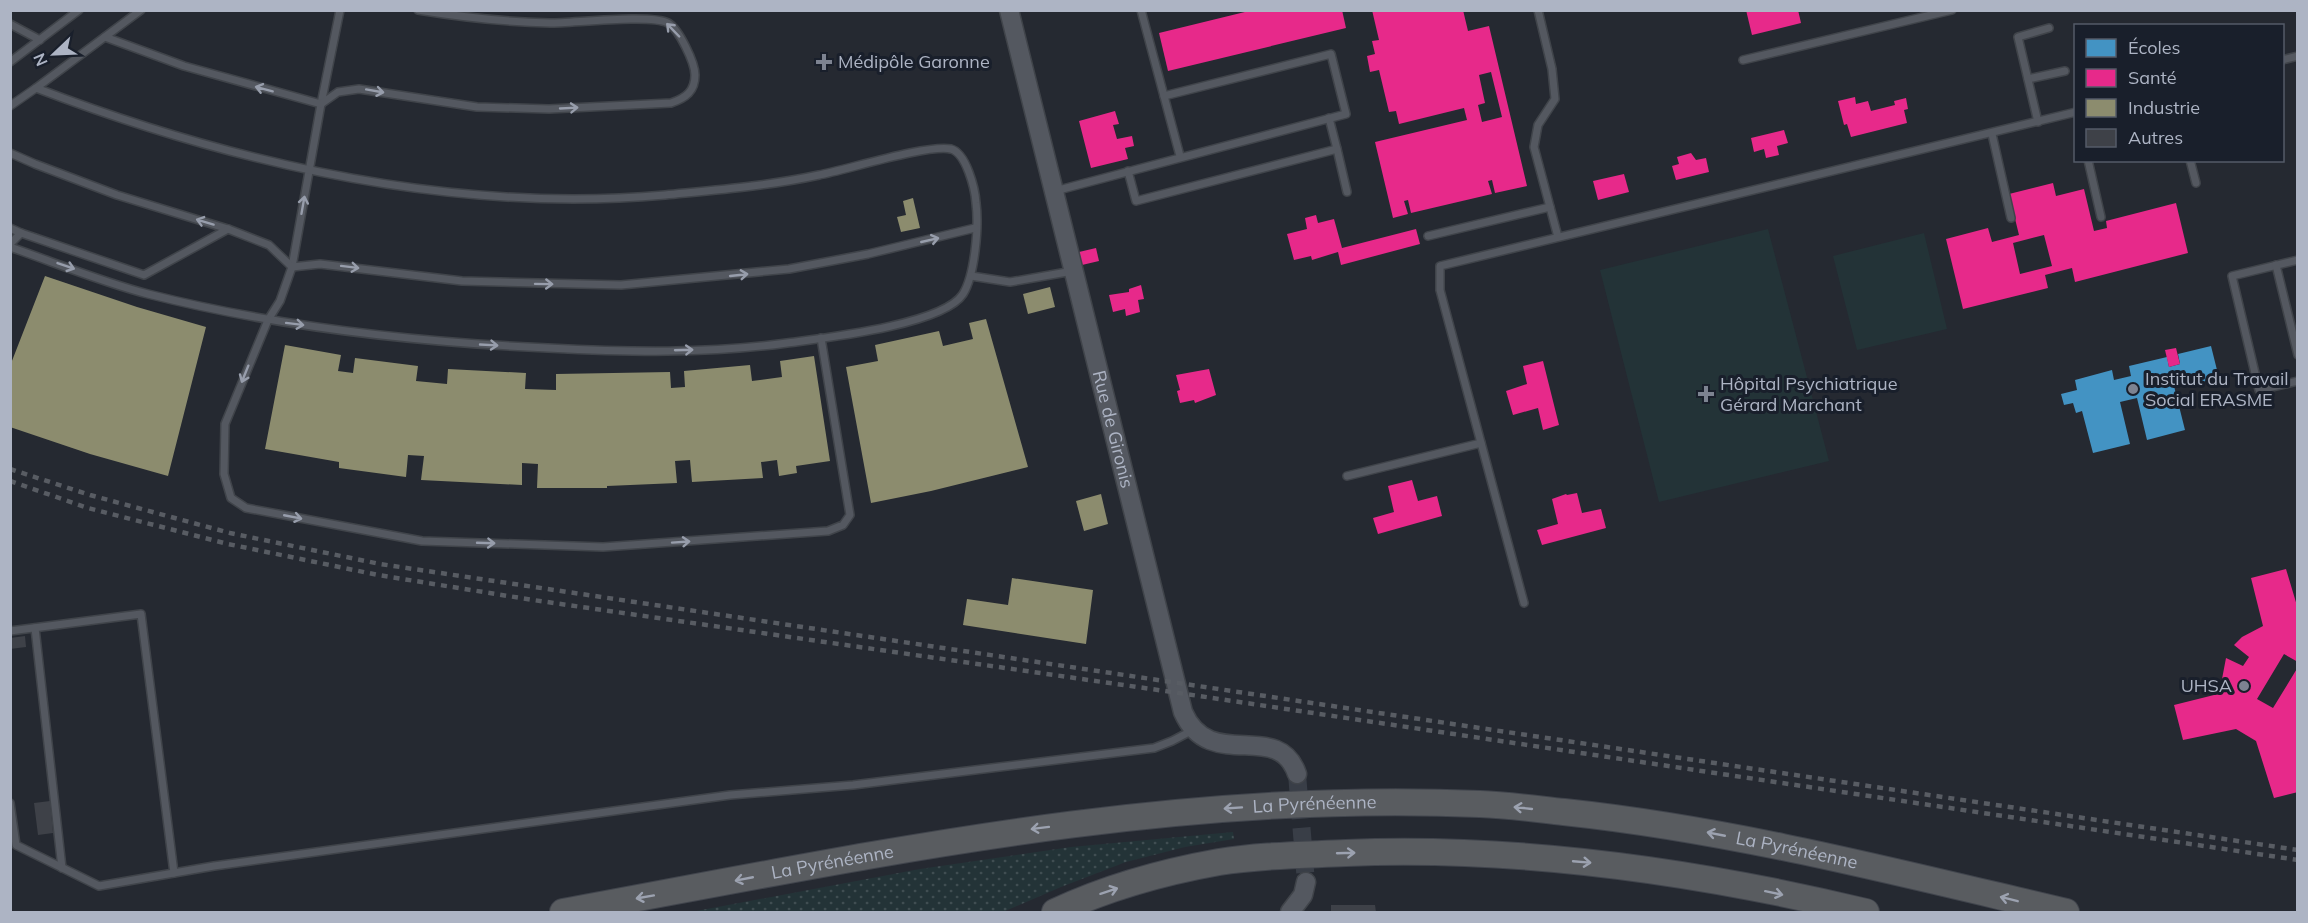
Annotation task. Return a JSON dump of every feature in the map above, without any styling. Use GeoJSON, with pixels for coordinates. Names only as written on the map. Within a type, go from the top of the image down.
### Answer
{"type":"FeatureCollection","features":[{"type":"Feature","properties":{"kind":"highway","name":"La Pyrénéenne"},"geometry":{"type":"LineString","coordinates":[[563,912],[873,853],[1002,833],[1141,815],[1225,808],[1313,802],[1402,802],[1484,804],[1606,817],[1712,833],[1865,864],[2066,912]]}},
{"type":"Feature","properties":{"kind":"highway"},"geometry":{"type":"LineString","coordinates":[[1055,912],[1084,899],[1145,879],[1219,862],[1287,855],[1407,850],[1482,853],[1613,864],[1715,880],[1866,912]]}},
{"type":"Feature","properties":{"kind":"street","name":"Rue de Gironis"},"geometry":{"type":"LineString","coordinates":[[1009,10],[1183,712],[1193,730]]}},
{"type":"Feature","properties":{"kind":"street"},"geometry":{"type":"LineString","coordinates":[[1193,730],[1203,738],[1215,742],[1275,749],[1285,754],[1293,762],[1297,774]]}},
{"type":"Feature","properties":{"kind":"street"},"geometry":{"type":"LineString","coordinates":[[1290,912],[1303,895],[1305,882]]}},
{"type":"Feature","properties":{"kind":"lane"},"geometry":{"type":"LineString","coordinates":[[10,106],[141,10]]}},
{"type":"Feature","properties":{"kind":"lane"},"geometry":{"type":"LineString","coordinates":[[340,10],[292,267],[280,301],[268,320],[225,424],[224,474],[231,498],[246,508],[422,541],[603,547],[828,531],[843,525],[850,515],[821,338]]}},
{"type":"Feature","properties":{"kind":"lane"},"geometry":{"type":"LineString","coordinates":[[321,104],[338,92],[359,88],[477,107],[549,109],[671,103],[686,98],[695,85],[695,69],[678,32],[668,23],[650,19],[549,23],[466,18],[418,10]]}},
{"type":"Feature","properties":{"kind":"lane"},"geometry":{"type":"LineString","coordinates":[[1141,10],[1179,156]]}},
{"type":"Feature","properties":{"kind":"lane"},"geometry":{"type":"LineString","coordinates":[[1538,10],[1552,69],[1554,99],[1538,125],[1534,147],[1558,237]]}},
{"type":"Feature","properties":{"kind":"lane"},"geometry":{"type":"LineString","coordinates":[[1743,60],[1952,10]]}},
{"type":"Feature","properties":{"kind":"lane"},"geometry":{"type":"LineString","coordinates":[[10,63],[74,12]]}},
{"type":"Feature","properties":{"kind":"lane"},"geometry":{"type":"LineString","coordinates":[[10,24],[40,40]]}},
{"type":"Feature","properties":{"kind":"lane"},"geometry":{"type":"LineString","coordinates":[[2038,122],[2018,37],[2049,28]]}},
{"type":"Feature","properties":{"kind":"lane"},"geometry":{"type":"LineString","coordinates":[[105,37],[183,66],[321,104]]}},
{"type":"Feature","properties":{"kind":"lane"},"geometry":{"type":"LineString","coordinates":[[1053,191],[1179,156],[1346,114],[1330,54],[1164,96]]}},
{"type":"Feature","properties":{"kind":"lane"},"geometry":{"type":"LineString","coordinates":[[2028,79],[2065,71]]}},
{"type":"Feature","properties":{"kind":"lane"},"geometry":{"type":"LineString","coordinates":[[21,233],[10,245],[144,293],[268,320],[452,344],[611,351],[688,350],[778,344],[885,327],[939,313],[961,298],[973,269],[976,203],[968,170],[958,152],[950,149],[925,150],[817,176],[728,189],[644,197],[545,198],[439,191],[310,171],[206,145],[118,119],[36,88]]}},
{"type":"Feature","properties":{"kind":"lane"},"geometry":{"type":"LineString","coordinates":[[1524,603],[1440,290],[1440,266],[2074,113]]}},
{"type":"Feature","properties":{"kind":"lane"},"geometry":{"type":"LineString","coordinates":[[1329,118],[1347,192]]}},
{"type":"Feature","properties":{"kind":"lane"},"geometry":{"type":"LineString","coordinates":[[1992,134],[2011,218]]}},
{"type":"Feature","properties":{"kind":"lane"},"geometry":{"type":"LineString","coordinates":[[1128,171],[1136,201],[1337,148]]}},
{"type":"Feature","properties":{"kind":"lane"},"geometry":{"type":"LineString","coordinates":[[10,153],[117,195],[228,229],[269,245],[292,267],[320,264],[462,281],[621,285],[789,269],[878,252],[975,228]]}},
{"type":"Feature","properties":{"kind":"lane"},"geometry":{"type":"LineString","coordinates":[[2088,162],[2101,217]]}},
{"type":"Feature","properties":{"kind":"lane"},"geometry":{"type":"LineString","coordinates":[[2191,162],[2196,183]]}},
{"type":"Feature","properties":{"kind":"lane"},"geometry":{"type":"LineString","coordinates":[[1428,236],[1550,207]]}},
{"type":"Feature","properties":{"kind":"lane"},"geometry":{"type":"LineString","coordinates":[[10,228],[144,274],[228,229]]}},
{"type":"Feature","properties":{"kind":"lane"},"geometry":{"type":"LineString","coordinates":[[2298,260],[2232,276],[2259,390],[2298,381]]}},
{"type":"Feature","properties":{"kind":"lane"},"geometry":{"type":"LineString","coordinates":[[2276,265],[2298,355]]}},
{"type":"Feature","properties":{"kind":"lane"},"geometry":{"type":"LineString","coordinates":[[971,276],[1010,282],[1072,271]]}},
{"type":"Feature","properties":{"kind":"lane"},"geometry":{"type":"LineString","coordinates":[[1347,476],[1481,443]]}},
{"type":"Feature","properties":{"kind":"lane"},"geometry":{"type":"LineString","coordinates":[[10,631],[141,614],[174,873]]}},
{"type":"Feature","properties":{"kind":"lane"},"geometry":{"type":"LineString","coordinates":[[35,627],[62,868]]}},
{"type":"Feature","properties":{"kind":"lane"},"geometry":{"type":"LineString","coordinates":[[10,803],[16,845],[99,885],[730,795],[853,785],[1154,747],[1193,730]]}},
{"type":"Feature","properties":{"kind":"shaded area"},"geometry":{"type":"Polygon","coordinates":[[[1768,229],[1829,461],[1659,502],[1600,270],[1768,229]]]}},
{"type":"Feature","properties":{"kind":"shaded area"},"geometry":{"type":"Polygon","coordinates":[[[1924,233],[1947,329],[1857,350],[1833,256],[1924,233]]]}},
{"type":"Feature","properties":{"kind":"shaded area"},"geometry":{"type":"Polygon","coordinates":[[[1233,832],[1234,839],[1185,847],[1126,862],[1003,912],[691,912],[920,869],[1071,847],[1233,832]]]}},
{"type":"Feature","properties":{"kind":"building: Écoles"},"geometry":{"type":"Polygon","coordinates":[[[2211,346],[2219,378],[2184,386],[2182,376],[2172,378],[2185,430],[2147,440],[2137,398],[2120,402],[2130,444],[2093,453],[2082,411],[2076,413],[2073,403],[2064,405],[2061,394],[2077,390],[2075,380],[2112,370],[2114,380],[2131,376],[2129,366],[2167,357],[2169,367],[2180,364],[2178,354],[2211,346]]]}},
{"type":"Feature","properties":{"kind":"building: Santé"},"geometry":{"type":"Polygon","coordinates":[[[1253,10],[1342,10],[1346,28],[1168,71],[1159,33],[1253,10]]]}},
{"type":"Feature","properties":{"kind":"building: Santé"},"geometry":{"type":"Polygon","coordinates":[[[1372,10],[1463,10],[1468,31],[1489,26],[1527,186],[1495,193],[1492,180],[1488,181],[1492,194],[1411,213],[1408,200],[1404,201],[1408,214],[1393,218],[1375,142],[1467,120],[1464,108],[1399,124],[1396,111],[1389,112],[1379,70],[1370,72],[1367,56],[1375,54],[1372,41],[1379,40],[1372,10]],[[1491,72],[1479,75],[1485,103],[1478,105],[1482,122],[1502,117],[1491,72]]]}},
{"type":"Feature","properties":{"kind":"building: Santé"},"geometry":{"type":"Polygon","coordinates":[[[1746,10],[1798,10],[1801,23],[1752,35],[1746,10]]]}},
{"type":"Feature","properties":{"kind":"building: Santé"},"geometry":{"type":"Polygon","coordinates":[[[1855,97],[1856,104],[1868,101],[1871,111],[1895,105],[1894,101],[1906,98],[1908,109],[1904,110],[1907,123],[1851,137],[1847,124],[1844,125],[1838,101],[1855,97]]]}},
{"type":"Feature","properties":{"kind":"building: Santé"},"geometry":{"type":"Polygon","coordinates":[[[1115,111],[1119,124],[1113,125],[1117,139],[1132,136],[1134,146],[1125,148],[1128,159],[1091,168],[1079,121],[1115,111]]]}},
{"type":"Feature","properties":{"kind":"building: Santé"},"geometry":{"type":"Polygon","coordinates":[[[1784,130],[1788,143],[1777,146],[1779,155],[1766,158],[1764,149],[1754,152],[1751,138],[1784,130]]]}},
{"type":"Feature","properties":{"kind":"building: Santé"},"geometry":{"type":"Polygon","coordinates":[[[1691,153],[1696,160],[1706,158],[1709,172],[1676,180],[1672,166],[1679,164],[1677,157],[1691,153]]]}},
{"type":"Feature","properties":{"kind":"building: Santé"},"geometry":{"type":"Polygon","coordinates":[[[1624,174],[1629,192],[1598,200],[1593,181],[1624,174]]]}},
{"type":"Feature","properties":{"kind":"building: Santé"},"geometry":{"type":"Polygon","coordinates":[[[2053,183],[2056,196],[2084,189],[2094,231],[2107,228],[2106,221],[2176,203],[2188,253],[2075,282],[2072,268],[2045,275],[2048,288],[1963,309],[1946,239],[1988,228],[1992,242],[2019,235],[2009,194],[2053,183]],[[2044,235],[2013,243],[2020,274],[2052,266],[2044,235]]]}},
{"type":"Feature","properties":{"kind":"building: Santé"},"geometry":{"type":"Polygon","coordinates":[[[1316,215],[1318,223],[1334,219],[1342,248],[1416,229],[1420,244],[1341,265],[1338,252],[1312,260],[1311,256],[1294,260],[1287,234],[1307,229],[1305,218],[1316,215]]]}},
{"type":"Feature","properties":{"kind":"building: Santé"},"geometry":{"type":"Polygon","coordinates":[[[1096,248],[1099,261],[1082,265],[1079,252],[1096,248]]]}},
{"type":"Feature","properties":{"kind":"building: Santé"},"geometry":{"type":"Polygon","coordinates":[[[1141,285],[1144,299],[1138,300],[1140,312],[1126,316],[1125,309],[1113,312],[1109,295],[1129,292],[1129,289],[1141,285]]]}},
{"type":"Feature","properties":{"kind":"building: Santé"},"geometry":{"type":"Polygon","coordinates":[[[2176,348],[2180,364],[2169,367],[2165,350],[2176,348]]]}},
{"type":"Feature","properties":{"kind":"building: Santé"},"geometry":{"type":"Polygon","coordinates":[[[1543,361],[1559,425],[1543,430],[1538,408],[1513,415],[1506,391],[1527,384],[1523,366],[1543,361]]]}},
{"type":"Feature","properties":{"kind":"building: Santé"},"geometry":{"type":"Polygon","coordinates":[[[1209,369],[1216,395],[1195,403],[1194,400],[1180,403],[1177,391],[1180,390],[1176,375],[1209,369]]]}},
{"type":"Feature","properties":{"kind":"building: Santé"},"geometry":{"type":"Polygon","coordinates":[[[1412,480],[1418,501],[1437,496],[1442,516],[1378,534],[1373,518],[1394,512],[1388,486],[1412,480]]]}},
{"type":"Feature","properties":{"kind":"building: Santé"},"geometry":{"type":"Polygon","coordinates":[[[1577,493],[1582,513],[1601,509],[1606,528],[1542,545],[1537,530],[1558,524],[1552,499],[1577,493]]]}},
{"type":"Feature","properties":{"kind":"building: Santé","name":"UHSA"},"geometry":{"type":"Polygon","coordinates":[[[2286,569],[2298,609],[2298,662],[2284,654],[2257,699],[2273,708],[2298,667],[2298,737],[2296,737],[2298,792],[2274,798],[2256,741],[2236,729],[2183,740],[2174,705],[2222,693],[2226,658],[2243,666],[2249,657],[2234,645],[2242,637],[2263,626],[2251,578],[2286,569]]]}},
{"type":"Feature","properties":{"kind":"building: Industrie"},"geometry":{"type":"Polygon","coordinates":[[[913,198],[920,228],[901,232],[897,217],[906,215],[903,201],[913,198]]]}},
{"type":"Feature","properties":{"kind":"building: Industrie"},"geometry":{"type":"Polygon","coordinates":[[[45,276],[206,327],[168,476],[90,454],[10,427],[10,366],[45,276]]]}},
{"type":"Feature","properties":{"kind":"building: Industrie"},"geometry":{"type":"Polygon","coordinates":[[[1050,287],[1055,307],[1028,314],[1023,294],[1050,287]]]}},
{"type":"Feature","properties":{"kind":"building: Industrie"},"geometry":{"type":"Polygon","coordinates":[[[986,319],[1028,467],[871,503],[846,367],[878,361],[875,345],[939,331],[943,346],[973,339],[969,323],[986,319]]]}},
{"type":"Feature","properties":{"kind":"building: Industrie"},"geometry":{"type":"Polygon","coordinates":[[[285,345],[341,355],[338,371],[353,373],[355,358],[418,366],[416,381],[447,384],[448,369],[526,373],[525,389],[556,390],[556,374],[670,372],[671,388],[685,387],[684,371],[750,365],[752,381],[782,377],[780,361],[814,356],[830,461],[796,466],[797,473],[779,476],[777,460],[761,462],[763,478],[692,482],[690,460],[675,461],[677,483],[607,486],[607,488],[537,488],[538,464],[522,463],[522,485],[421,480],[424,456],[408,455],[406,477],[339,468],[339,462],[265,449],[285,345]]]}},
{"type":"Feature","properties":{"kind":"building: Industrie"},"geometry":{"type":"Polygon","coordinates":[[[1101,494],[1108,524],[1084,531],[1076,501],[1101,494]]]}},
{"type":"Feature","properties":{"kind":"building: Industrie"},"geometry":{"type":"Polygon","coordinates":[[[1012,578],[1093,590],[1086,644],[963,625],[967,599],[1008,605],[1012,578]]]}},
{"type":"Feature","properties":{"kind":"building: Autres"},"geometry":{"type":"Polygon","coordinates":[[[25,636],[26,647],[10,649],[10,638],[25,636]]]}},
{"type":"Feature","properties":{"kind":"building: Autres"},"geometry":{"type":"Polygon","coordinates":[[[50,801],[53,833],[38,835],[34,803],[50,801]]]}},
{"type":"Feature","properties":{"kind":"building: Autres"},"geometry":{"type":"Polygon","coordinates":[[[1331,905],[1375,905],[1376,912],[1331,912],[1331,905]]]}},
{"type":"Feature","properties":{"kind":"tunnel"},"geometry":{"type":"LineString","coordinates":[[1297,774],[1306,882]]}},
{"type":"Feature","properties":{"kind":"railway"},"geometry":{"type":"LineString","coordinates":[[10,469],[90,495],[230,533],[380,564],[2298,850]]}},
{"type":"Feature","properties":{"kind":"railway"},"geometry":{"type":"LineString","coordinates":[[10,481],[88,508],[228,544],[378,575],[533,600],[1179,693],[2298,860]]}},
{"type":"Feature","properties":{"kind":"place","name":"Médipôle Garonne"},"geometry":{"type":"Point","coordinates":[824,62]}},
{"type":"Feature","properties":{"kind":"place","name":"Institut du Travail Social ERASME"},"geometry":{"type":"Point","coordinates":[2133,389]}},
{"type":"Feature","properties":{"kind":"place","name":"Hôpital Psychiatrique Gérard Marchant"},"geometry":{"type":"Point","coordinates":[1706,394]}},
{"type":"Feature","properties":{"kind":"place","name":"UHSA"},"geometry":{"type":"Point","coordinates":[2244,686]}}]}
